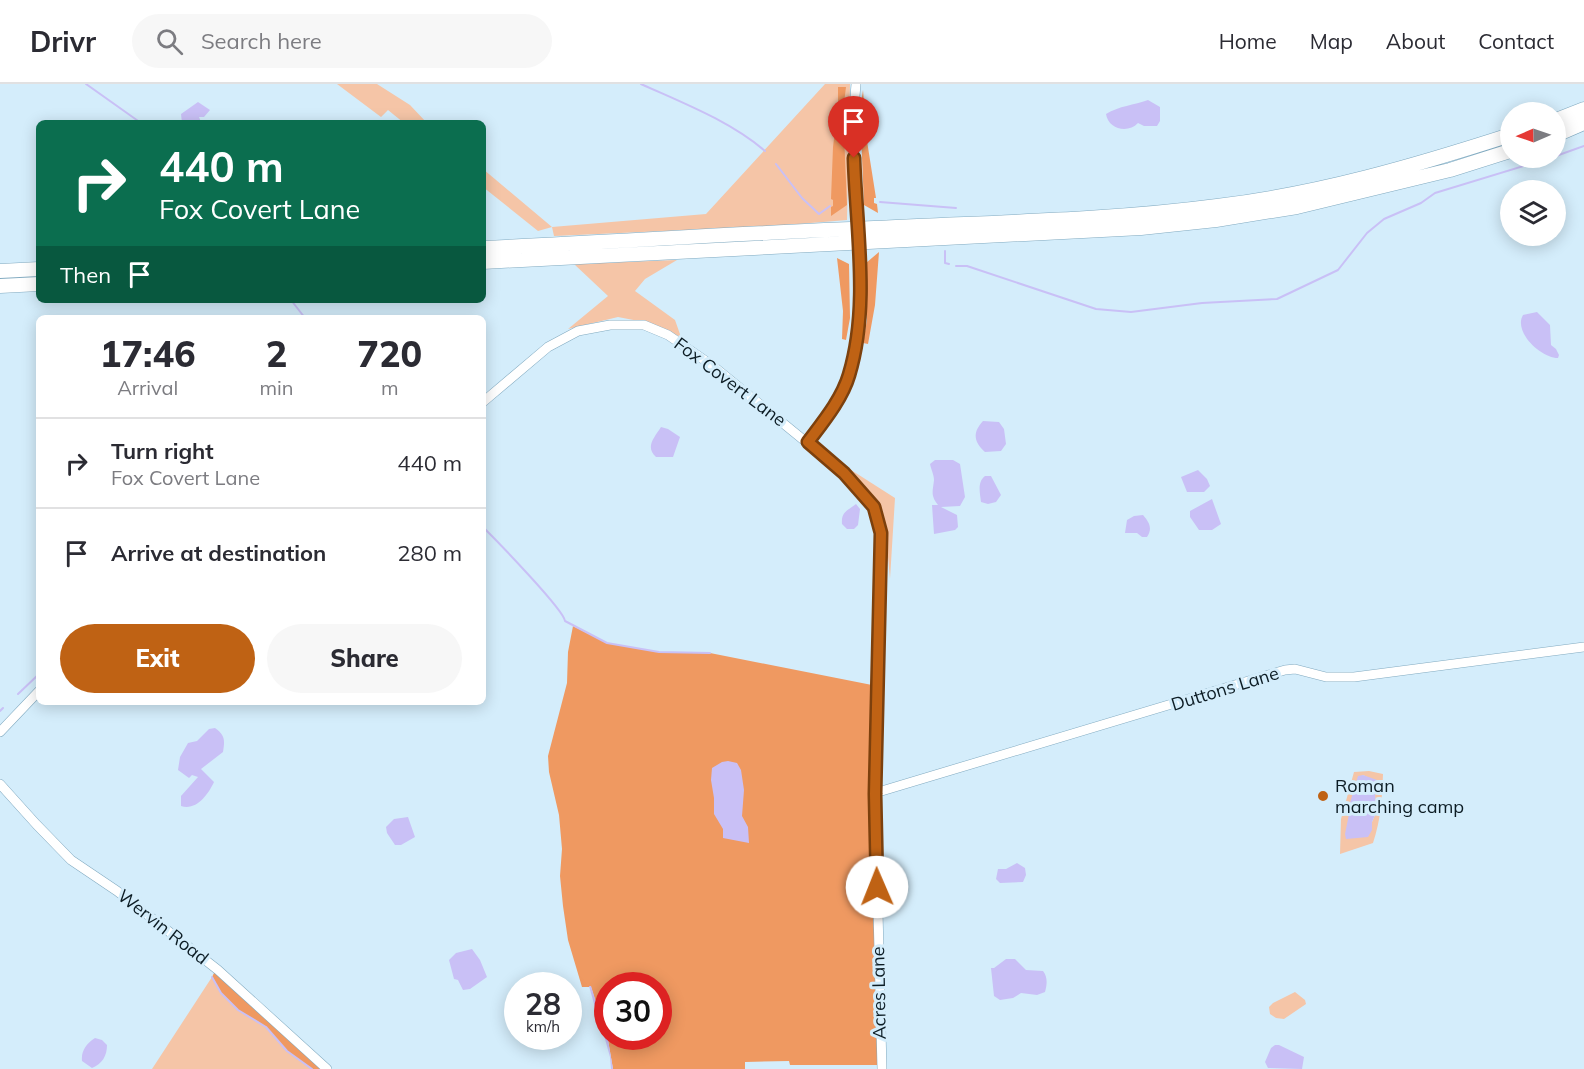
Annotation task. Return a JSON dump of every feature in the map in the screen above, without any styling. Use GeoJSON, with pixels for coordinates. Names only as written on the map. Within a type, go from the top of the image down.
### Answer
{"type":"FeatureCollection","features":[{"type":"Feature","properties":{"kind":"highway"},"geometry":{"type":"LineString","coordinates":[[1566,116],[1584,109]]}},
{"type":"Feature","properties":{"kind":"highway"},"geometry":{"type":"LineString","coordinates":[[1566,131],[1584,123]]}},
{"type":"Feature","properties":{"kind":"highway"},"geometry":{"type":"LineString","coordinates":[[486,248],[1156,214],[1241,203],[1374,177],[1500,138]]}},
{"type":"Feature","properties":{"kind":"highway"},"geometry":{"type":"LineString","coordinates":[[486,262],[1141,228],[1216,220],[1297,207],[1450,170],[1500,154]]}},
{"type":"Feature","properties":{"kind":"highway"},"geometry":{"type":"LineString","coordinates":[[0,271],[36,269]]}},
{"type":"Feature","properties":{"kind":"highway"},"geometry":{"type":"LineString","coordinates":[[0,286],[36,284]]}},
{"type":"Feature","properties":{"kind":"street"},"geometry":{"type":"LineString","coordinates":[[808,442],[830,412],[849,376],[859,324],[860,275],[853,121],[856,84]]}},
{"type":"Feature","properties":{"kind":"street","name":"Fox Covert Lane"},"geometry":{"type":"LineString","coordinates":[[486,399],[548,347],[578,331],[610,325],[644,325],[668,335],[713,366],[808,442]]}},
{"type":"Feature","properties":{"kind":"street","name":"Acres Lane"},"geometry":{"type":"LineString","coordinates":[[808,442],[844,473],[874,507],[881,533],[875,794],[882,1069]]}},
{"type":"Feature","properties":{"kind":"street","name":"Duttons Lane"},"geometry":{"type":"LineString","coordinates":[[875,794],[1285,670],[1295,669],[1326,677],[1354,677],[1584,647]]}},
{"type":"Feature","properties":{"kind":"street"},"geometry":{"type":"LineString","coordinates":[[0,732],[36,694]]}},
{"type":"Feature","properties":{"kind":"street","name":"Wervin Road"},"geometry":{"type":"LineString","coordinates":[[0,784],[71,860],[117,891],[218,970],[327,1069]]}},
{"type":"Feature","properties":{"kind":"shaded area"},"geometry":{"type":"Polygon","coordinates":[[[337,84],[377,84],[410,105],[424,120],[400,120],[388,110],[381,117],[337,84]]]}},
{"type":"Feature","properties":{"kind":"shaded area"},"geometry":{"type":"Polygon","coordinates":[[[825,84],[850,84],[847,220],[774,226],[554,236],[552,227],[706,214],[825,84]]]}},
{"type":"Feature","properties":{"kind":"shaded area"},"geometry":{"type":"Polygon","coordinates":[[[838,87],[846,87],[843,111],[847,205],[831,216],[833,147],[838,87]]]}},
{"type":"Feature","properties":{"kind":"shaded area"},"geometry":{"type":"Polygon","coordinates":[[[863,90],[867,141],[876,198],[874,198],[874,203],[877,204],[878,213],[864,205],[860,111],[863,90]]]}},
{"type":"Feature","properties":{"kind":"shaded area"},"geometry":{"type":"Polygon","coordinates":[[[1148,100],[1160,107],[1160,121],[1157,126],[1144,126],[1138,123],[1124,129],[1110,123],[1106,114],[1121,107],[1148,100]]]}},
{"type":"Feature","properties":{"kind":"shaded area"},"geometry":{"type":"Polygon","coordinates":[[[198,102],[210,110],[204,117],[199,117],[200,120],[182,120],[181,114],[198,102]]]}},
{"type":"Feature","properties":{"kind":"shaded area"},"geometry":{"type":"Polygon","coordinates":[[[486,172],[552,227],[538,231],[486,189],[486,172]]]}},
{"type":"Feature","properties":{"kind":"shaded area"},"geometry":{"type":"Polygon","coordinates":[[[879,252],[875,305],[868,344],[863,343],[867,320],[866,263],[879,252]]]}},
{"type":"Feature","properties":{"kind":"shaded area"},"geometry":{"type":"Polygon","coordinates":[[[837,258],[849,264],[850,318],[846,340],[842,339],[843,311],[837,258]]]}},
{"type":"Feature","properties":{"kind":"shaded area"},"geometry":{"type":"Polygon","coordinates":[[[677,260],[645,279],[635,291],[675,320],[681,337],[649,323],[618,317],[568,329],[608,296],[574,264],[677,260]]]}},
{"type":"Feature","properties":{"kind":"shaded area"},"geometry":{"type":"Polygon","coordinates":[[[1537,312],[1550,325],[1551,345],[1556,349],[1558,358],[1544,354],[1525,336],[1521,322],[1523,315],[1537,312]]]}},
{"type":"Feature","properties":{"kind":"shaded area"},"geometry":{"type":"Polygon","coordinates":[[[983,421],[999,422],[1004,429],[1006,444],[1001,451],[985,452],[978,445],[976,433],[983,421]]]}},
{"type":"Feature","properties":{"kind":"shaded area"},"geometry":{"type":"Polygon","coordinates":[[[661,427],[680,437],[673,457],[656,457],[651,450],[653,439],[661,427]]]}},
{"type":"Feature","properties":{"kind":"shaded area"},"geometry":{"type":"Polygon","coordinates":[[[935,460],[953,460],[960,464],[965,497],[960,506],[941,507],[957,515],[958,527],[955,530],[934,534],[932,505],[938,505],[933,496],[934,478],[930,464],[935,460]]]}},
{"type":"Feature","properties":{"kind":"shaded area"},"geometry":{"type":"Polygon","coordinates":[[[848,468],[895,498],[890,579],[885,524],[875,501],[848,468]]]}},
{"type":"Feature","properties":{"kind":"shaded area"},"geometry":{"type":"Polygon","coordinates":[[[1198,470],[1210,486],[1204,492],[1187,492],[1181,477],[1198,470]]]}},
{"type":"Feature","properties":{"kind":"shaded area"},"geometry":{"type":"Polygon","coordinates":[[[985,476],[991,476],[1001,495],[996,502],[988,504],[981,502],[980,484],[985,476]]]}},
{"type":"Feature","properties":{"kind":"shaded area"},"geometry":{"type":"Polygon","coordinates":[[[1212,499],[1221,524],[1212,530],[1199,530],[1190,517],[1190,511],[1212,499]]]}},
{"type":"Feature","properties":{"kind":"shaded area"},"geometry":{"type":"Polygon","coordinates":[[[856,504],[860,509],[858,525],[854,529],[847,529],[842,524],[842,517],[856,504]]]}},
{"type":"Feature","properties":{"kind":"shaded area"},"geometry":{"type":"Polygon","coordinates":[[[1143,515],[1150,525],[1147,537],[1142,537],[1137,533],[1125,533],[1127,520],[1143,515]]]}},
{"type":"Feature","properties":{"kind":"shaded area"},"geometry":{"type":"Polygon","coordinates":[[[573,626],[607,643],[659,652],[710,653],[872,685],[869,794],[879,1065],[790,1065],[789,1061],[745,1062],[745,1069],[613,1069],[610,1050],[672,1050],[672,972],[594,972],[594,996],[591,987],[582,987],[582,972],[578,972],[568,940],[560,876],[562,849],[559,815],[549,772],[548,756],[567,683],[568,652],[573,626]]]}},
{"type":"Feature","properties":{"kind":"shaded area"},"geometry":{"type":"Polygon","coordinates":[[[215,728],[224,738],[223,752],[201,769],[214,782],[201,801],[192,806],[181,806],[181,796],[198,777],[192,775],[189,778],[178,770],[180,757],[188,743],[197,741],[209,729],[215,728]]]}},
{"type":"Feature","properties":{"kind":"shaded area"},"geometry":{"type":"Polygon","coordinates":[[[728,761],[737,763],[741,770],[744,790],[742,816],[748,827],[749,843],[723,838],[723,829],[714,814],[712,768],[728,761]]]}},
{"type":"Feature","properties":{"kind":"shaded area"},"geometry":{"type":"Polygon","coordinates":[[[1369,771],[1383,774],[1382,800],[1373,843],[1340,854],[1341,819],[1354,772],[1369,771]],[[1363,775],[1356,782],[1348,815],[1372,830],[1372,822],[1376,813],[1375,794],[1379,783],[1363,775]]]}},
{"type":"Feature","properties":{"kind":"shaded area"},"geometry":{"type":"Polygon","coordinates":[[[1363,775],[1379,783],[1375,794],[1376,813],[1372,822],[1372,830],[1368,837],[1346,839],[1349,806],[1358,776],[1363,775]]]}},
{"type":"Feature","properties":{"kind":"shaded area"},"geometry":{"type":"Polygon","coordinates":[[[408,817],[415,837],[401,845],[395,845],[386,827],[394,819],[408,817]]]}},
{"type":"Feature","properties":{"kind":"shaded area"},"geometry":{"type":"Polygon","coordinates":[[[1017,863],[1025,868],[1026,875],[1023,882],[1000,883],[996,879],[998,869],[1006,869],[1017,863]]]}},
{"type":"Feature","properties":{"kind":"shaded area"},"geometry":{"type":"Polygon","coordinates":[[[472,949],[480,960],[487,977],[470,989],[463,990],[458,980],[454,979],[449,960],[456,953],[472,949]]]}},
{"type":"Feature","properties":{"kind":"shaded area"},"geometry":{"type":"Polygon","coordinates":[[[1006,959],[1015,959],[1026,970],[1043,971],[1047,981],[1045,992],[1037,995],[1021,993],[1013,998],[1000,1000],[994,996],[991,968],[1006,959]]]}},
{"type":"Feature","properties":{"kind":"shaded area"},"geometry":{"type":"Polygon","coordinates":[[[215,971],[326,1069],[312,1069],[287,1051],[266,1027],[238,1010],[221,993],[212,977],[215,971]]]}},
{"type":"Feature","properties":{"kind":"shaded area"},"geometry":{"type":"Polygon","coordinates":[[[212,977],[221,993],[238,1010],[266,1027],[287,1051],[312,1069],[152,1069],[212,977]]]}},
{"type":"Feature","properties":{"kind":"shaded area"},"geometry":{"type":"Polygon","coordinates":[[[589,986],[594,996],[594,1004],[589,986]]]}},
{"type":"Feature","properties":{"kind":"shaded area"},"geometry":{"type":"Polygon","coordinates":[[[1295,992],[1305,1000],[1306,1004],[1284,1019],[1270,1014],[1269,1007],[1273,1003],[1295,992]]]}},
{"type":"Feature","properties":{"kind":"shaded area"},"geometry":{"type":"Polygon","coordinates":[[[95,1038],[102,1040],[107,1045],[107,1049],[101,1062],[92,1068],[82,1061],[82,1054],[95,1038]]]}},
{"type":"Feature","properties":{"kind":"shaded area"},"geometry":{"type":"Polygon","coordinates":[[[1275,1045],[1304,1057],[1302,1069],[1268,1068],[1265,1062],[1271,1048],[1275,1045]]]}},
{"type":"Feature","properties":{"kind":"shaded area"},"geometry":{"type":"Polygon","coordinates":[[[608,1050],[610,1050],[613,1069],[611,1069],[608,1050]]]}},
{"type":"Feature","properties":{"kind":"waterway"},"geometry":{"type":"LineString","coordinates":[[86,84],[137,120]]}},
{"type":"Feature","properties":{"kind":"waterway"},"geometry":{"type":"LineString","coordinates":[[641,84],[721,122],[765,151]]}},
{"type":"Feature","properties":{"kind":"waterway"},"geometry":{"type":"LineString","coordinates":[[1566,152],[1584,146]]}},
{"type":"Feature","properties":{"kind":"waterway"},"geometry":{"type":"LineString","coordinates":[[776,164],[802,198],[819,214],[830,206]]}},
{"type":"Feature","properties":{"kind":"waterway"},"geometry":{"type":"LineString","coordinates":[[956,266],[967,266],[1096,309],[1131,312],[1202,303],[1277,299],[1338,270],[1367,233],[1384,219],[1421,203],[1435,193],[1517,168]]}},
{"type":"Feature","properties":{"kind":"waterway"},"geometry":{"type":"LineString","coordinates":[[880,202],[956,208]]}},
{"type":"Feature","properties":{"kind":"waterway"},"geometry":{"type":"LineString","coordinates":[[945,251],[945,263],[949,264]]}},
{"type":"Feature","properties":{"kind":"waterway"},"geometry":{"type":"LineString","coordinates":[[293,303],[303,315]]}},
{"type":"Feature","properties":{"kind":"waterway"},"geometry":{"type":"LineString","coordinates":[[486,530],[542,590],[565,621],[607,643],[659,652],[710,653]]}},
{"type":"Feature","properties":{"kind":"waterway"},"geometry":{"type":"LineString","coordinates":[[18,694],[36,677]]}},
{"type":"Feature","properties":{"kind":"waterway"},"geometry":{"type":"LineString","coordinates":[[0,711],[3,708]]}},
{"type":"Feature","properties":{"kind":"waterway"},"geometry":{"type":"LineString","coordinates":[[212,977],[221,993],[238,1010],[266,1027],[287,1051],[312,1069]]}},
{"type":"Feature","properties":{"kind":"place","name":"Roman marching camp"},"geometry":{"type":"Point","coordinates":[1323,796]}},
{"type":"Feature","properties":{"kind":"route"},"geometry":{"type":"LineString","coordinates":[[854,158],[860,275],[859,324],[849,376],[830,412],[808,442],[844,473],[874,507],[881,533],[875,794],[877,887]]}}]}
